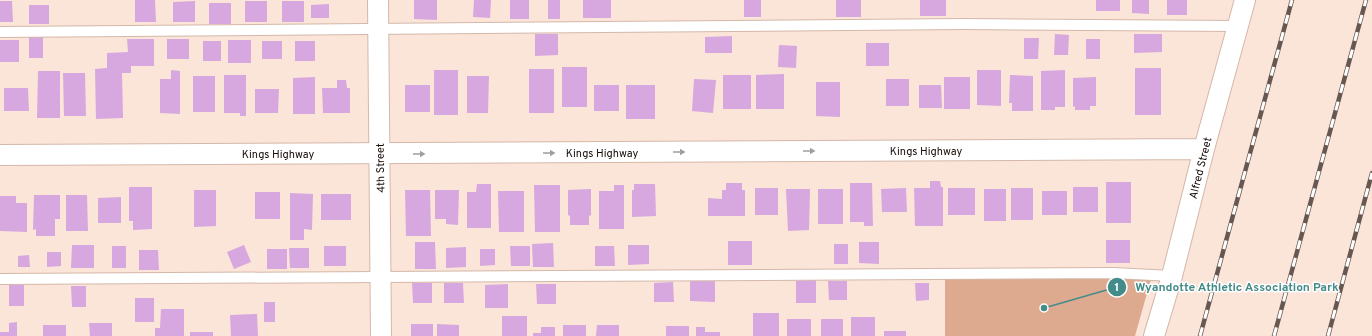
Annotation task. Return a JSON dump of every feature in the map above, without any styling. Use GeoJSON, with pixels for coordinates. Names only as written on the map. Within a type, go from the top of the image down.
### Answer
{"type":"FeatureCollection","features":[{"type":"Feature","properties":{"kind":"street","name":"4th Street"},"geometry":{"type":"LineString","coordinates":[[378,0],[381,336]]}},
{"type":"Feature","properties":{"kind":"street","name":"Alfred Street"},"geometry":{"type":"LineString","coordinates":[[1154,336],[1172,276],[1204,149],[1245,0]]}},
{"type":"Feature","properties":{"kind":"street","name":"Kings Highway"},"geometry":{"type":"LineString","coordinates":[[0,155],[1204,149]]}},
{"type":"Feature","properties":{"kind":"lane"},"geometry":{"type":"LineString","coordinates":[[0,32],[964,24],[1238,26]]}},
{"type":"Feature","properties":{"kind":"lane"},"geometry":{"type":"LineString","coordinates":[[0,279],[1106,273],[1172,276]]}},
{"type":"Feature","properties":{"kind":"shaded area"},"geometry":{"type":"Polygon","coordinates":[[[945,279],[1151,279],[1135,336],[945,336],[945,279]]]}},
{"type":"Feature","properties":{"kind":"building"},"geometry":{"type":"Polygon","coordinates":[[[135,0],[155,0],[156,22],[135,22],[135,0]]]}},
{"type":"Feature","properties":{"kind":"building"},"geometry":{"type":"Polygon","coordinates":[[[414,0],[437,0],[437,20],[414,19],[414,0]]]}},
{"type":"Feature","properties":{"kind":"building"},"geometry":{"type":"Polygon","coordinates":[[[474,0],[491,0],[490,18],[473,17],[474,0]]]}},
{"type":"Feature","properties":{"kind":"building"},"geometry":{"type":"Polygon","coordinates":[[[510,0],[529,0],[529,19],[510,19],[510,0]]]}},
{"type":"Feature","properties":{"kind":"building"},"geometry":{"type":"Polygon","coordinates":[[[548,0],[560,0],[560,19],[548,19],[548,0]]]}},
{"type":"Feature","properties":{"kind":"building"},"geometry":{"type":"Polygon","coordinates":[[[583,0],[611,0],[611,18],[583,18],[583,0]]]}},
{"type":"Feature","properties":{"kind":"building"},"geometry":{"type":"Polygon","coordinates":[[[744,0],[761,0],[761,17],[744,17],[744,0]]]}},
{"type":"Feature","properties":{"kind":"building"},"geometry":{"type":"Polygon","coordinates":[[[836,0],[861,0],[861,17],[836,17],[836,0]]]}},
{"type":"Feature","properties":{"kind":"building"},"geometry":{"type":"Polygon","coordinates":[[[920,0],[946,0],[946,16],[920,16],[920,0]]]}},
{"type":"Feature","properties":{"kind":"building"},"geometry":{"type":"Polygon","coordinates":[[[1096,0],[1120,0],[1120,11],[1096,11],[1096,0]]]}},
{"type":"Feature","properties":{"kind":"building"},"geometry":{"type":"Polygon","coordinates":[[[1132,0],[1149,0],[1149,14],[1132,13],[1132,0]]]}},
{"type":"Feature","properties":{"kind":"building"},"geometry":{"type":"Polygon","coordinates":[[[1167,0],[1187,0],[1187,15],[1167,15],[1167,0]]]}},
{"type":"Feature","properties":{"kind":"building"},"geometry":{"type":"Polygon","coordinates":[[[0,1],[12,1],[13,22],[0,22],[0,1]]]}},
{"type":"Feature","properties":{"kind":"building"},"geometry":{"type":"Polygon","coordinates":[[[195,1],[195,22],[173,22],[173,2],[195,1]]]}},
{"type":"Feature","properties":{"kind":"building"},"geometry":{"type":"Polygon","coordinates":[[[245,1],[267,1],[267,22],[245,22],[245,1]]]}},
{"type":"Feature","properties":{"kind":"building"},"geometry":{"type":"Polygon","coordinates":[[[282,1],[304,1],[304,22],[282,22],[282,1]]]}},
{"type":"Feature","properties":{"kind":"building"},"geometry":{"type":"Polygon","coordinates":[[[209,3],[231,3],[231,24],[209,24],[209,3]]]}},
{"type":"Feature","properties":{"kind":"building"},"geometry":{"type":"Polygon","coordinates":[[[329,4],[329,18],[311,18],[311,5],[329,4]]]}},
{"type":"Feature","properties":{"kind":"building"},"geometry":{"type":"Polygon","coordinates":[[[29,5],[49,5],[49,24],[29,24],[29,5]]]}},
{"type":"Feature","properties":{"kind":"building"},"geometry":{"type":"Polygon","coordinates":[[[535,34],[558,34],[558,55],[535,56],[535,34]]]}},
{"type":"Feature","properties":{"kind":"building"},"geometry":{"type":"Polygon","coordinates":[[[1055,34],[1069,35],[1068,55],[1054,55],[1055,34]]]}},
{"type":"Feature","properties":{"kind":"building"},"geometry":{"type":"Polygon","coordinates":[[[1134,34],[1162,34],[1162,52],[1134,53],[1134,34]]]}},
{"type":"Feature","properties":{"kind":"building"},"geometry":{"type":"Polygon","coordinates":[[[732,36],[732,53],[705,53],[705,37],[732,36]]]}},
{"type":"Feature","properties":{"kind":"building"},"geometry":{"type":"Polygon","coordinates":[[[29,37],[43,37],[43,58],[29,58],[29,37]]]}},
{"type":"Feature","properties":{"kind":"building"},"geometry":{"type":"Polygon","coordinates":[[[1024,38],[1039,38],[1038,59],[1024,59],[1024,38]]]}},
{"type":"Feature","properties":{"kind":"building"},"geometry":{"type":"Polygon","coordinates":[[[127,39],[154,39],[154,66],[131,66],[131,73],[122,73],[123,118],[96,119],[95,69],[107,68],[107,53],[128,52],[127,39]]]}},
{"type":"Feature","properties":{"kind":"building"},"geometry":{"type":"Polygon","coordinates":[[[167,39],[189,39],[189,59],[167,59],[167,39]]]}},
{"type":"Feature","properties":{"kind":"building"},"geometry":{"type":"Polygon","coordinates":[[[1086,39],[1100,39],[1100,59],[1086,59],[1086,39]]]}},
{"type":"Feature","properties":{"kind":"building"},"geometry":{"type":"Polygon","coordinates":[[[0,40],[19,40],[19,62],[0,62],[0,40]]]}},
{"type":"Feature","properties":{"kind":"building"},"geometry":{"type":"Polygon","coordinates":[[[228,40],[251,40],[251,63],[228,63],[228,40]]]}},
{"type":"Feature","properties":{"kind":"building"},"geometry":{"type":"Polygon","coordinates":[[[203,41],[221,41],[221,61],[203,61],[203,41]]]}},
{"type":"Feature","properties":{"kind":"building"},"geometry":{"type":"Polygon","coordinates":[[[262,41],[282,41],[282,59],[262,59],[262,41]]]}},
{"type":"Feature","properties":{"kind":"building"},"geometry":{"type":"Polygon","coordinates":[[[295,41],[315,41],[315,61],[295,61],[295,41]]]}},
{"type":"Feature","properties":{"kind":"building"},"geometry":{"type":"Polygon","coordinates":[[[866,43],[889,43],[889,66],[866,66],[866,43]]]}},
{"type":"Feature","properties":{"kind":"building"},"geometry":{"type":"Polygon","coordinates":[[[779,45],[797,46],[796,68],[778,67],[779,45]]]}},
{"type":"Feature","properties":{"kind":"building"},"geometry":{"type":"Polygon","coordinates":[[[562,67],[587,67],[587,107],[562,107],[562,67]]]}},
{"type":"Feature","properties":{"kind":"building"},"geometry":{"type":"Polygon","coordinates":[[[1135,68],[1161,68],[1161,115],[1135,115],[1135,68]]]}},
{"type":"Feature","properties":{"kind":"building"},"geometry":{"type":"Polygon","coordinates":[[[529,69],[554,69],[554,113],[529,113],[529,69]]]}},
{"type":"Feature","properties":{"kind":"building"},"geometry":{"type":"Polygon","coordinates":[[[171,70],[180,71],[180,114],[160,113],[160,79],[171,79],[171,70]]]}},
{"type":"Feature","properties":{"kind":"building"},"geometry":{"type":"Polygon","coordinates":[[[434,70],[458,70],[458,115],[434,115],[434,70]]]}},
{"type":"Feature","properties":{"kind":"building"},"geometry":{"type":"Polygon","coordinates":[[[977,70],[1001,70],[1001,106],[977,105],[977,70]]]}},
{"type":"Feature","properties":{"kind":"building"},"geometry":{"type":"Polygon","coordinates":[[[1065,70],[1065,107],[1055,107],[1055,110],[1041,110],[1041,71],[1065,70]]]}},
{"type":"Feature","properties":{"kind":"building"},"geometry":{"type":"Polygon","coordinates":[[[38,71],[60,71],[60,118],[37,118],[38,71]]]}},
{"type":"Feature","properties":{"kind":"building"},"geometry":{"type":"Polygon","coordinates":[[[63,73],[85,73],[86,116],[64,116],[63,73]]]}},
{"type":"Feature","properties":{"kind":"building"},"geometry":{"type":"Polygon","coordinates":[[[784,74],[784,109],[756,109],[756,75],[784,74]]]}},
{"type":"Feature","properties":{"kind":"building"},"geometry":{"type":"Polygon","coordinates":[[[224,75],[246,75],[246,116],[240,116],[240,113],[224,113],[224,75]]]}},
{"type":"Feature","properties":{"kind":"building"},"geometry":{"type":"Polygon","coordinates":[[[723,75],[751,75],[751,109],[723,109],[723,75]]]}},
{"type":"Feature","properties":{"kind":"building"},"geometry":{"type":"Polygon","coordinates":[[[1010,75],[1033,76],[1033,111],[1012,111],[1012,103],[1009,103],[1010,75]]]}},
{"type":"Feature","properties":{"kind":"building"},"geometry":{"type":"Polygon","coordinates":[[[193,76],[215,76],[215,112],[193,112],[193,76]]]}},
{"type":"Feature","properties":{"kind":"building"},"geometry":{"type":"Polygon","coordinates":[[[467,76],[489,76],[488,113],[467,113],[467,76]]]}},
{"type":"Feature","properties":{"kind":"building"},"geometry":{"type":"Polygon","coordinates":[[[315,77],[315,114],[293,114],[293,78],[315,77]]]}},
{"type":"Feature","properties":{"kind":"building"},"geometry":{"type":"Polygon","coordinates":[[[944,77],[970,77],[970,109],[944,109],[944,77]]]}},
{"type":"Feature","properties":{"kind":"building"},"geometry":{"type":"Polygon","coordinates":[[[1096,77],[1096,106],[1090,106],[1090,110],[1075,110],[1075,106],[1073,107],[1073,78],[1096,77]]]}},
{"type":"Feature","properties":{"kind":"building"},"geometry":{"type":"Polygon","coordinates":[[[694,79],[716,80],[713,113],[692,111],[694,79]]]}},
{"type":"Feature","properties":{"kind":"building"},"geometry":{"type":"Polygon","coordinates":[[[886,79],[909,79],[909,106],[886,106],[886,79]]]}},
{"type":"Feature","properties":{"kind":"building"},"geometry":{"type":"Polygon","coordinates":[[[337,80],[346,80],[347,88],[350,88],[350,113],[323,113],[322,88],[337,88],[337,80]]]}},
{"type":"Feature","properties":{"kind":"building"},"geometry":{"type":"Polygon","coordinates":[[[816,82],[840,82],[840,117],[816,116],[816,82]]]}},
{"type":"Feature","properties":{"kind":"building"},"geometry":{"type":"Polygon","coordinates":[[[405,85],[430,85],[430,112],[405,112],[405,85]]]}},
{"type":"Feature","properties":{"kind":"building"},"geometry":{"type":"Polygon","coordinates":[[[594,85],[619,85],[619,111],[594,111],[594,85]]]}},
{"type":"Feature","properties":{"kind":"building"},"geometry":{"type":"Polygon","coordinates":[[[626,85],[655,85],[655,119],[626,119],[626,85]]]}},
{"type":"Feature","properties":{"kind":"building"},"geometry":{"type":"Polygon","coordinates":[[[919,85],[941,85],[942,108],[919,108],[919,85]]]}},
{"type":"Feature","properties":{"kind":"building"},"geometry":{"type":"Polygon","coordinates":[[[4,88],[28,88],[29,111],[4,111],[4,88]]]}},
{"type":"Feature","properties":{"kind":"building"},"geometry":{"type":"Polygon","coordinates":[[[255,89],[279,89],[278,113],[255,113],[255,89]]]}},
{"type":"Feature","properties":{"kind":"building"},"geometry":{"type":"Polygon","coordinates":[[[930,181],[940,181],[941,187],[943,187],[943,226],[915,226],[914,188],[930,188],[930,181]]]}},
{"type":"Feature","properties":{"kind":"building"},"geometry":{"type":"Polygon","coordinates":[[[1106,182],[1131,182],[1131,223],[1106,223],[1106,182]]]}},
{"type":"Feature","properties":{"kind":"building"},"geometry":{"type":"Polygon","coordinates":[[[726,183],[742,183],[742,190],[745,190],[745,216],[708,216],[708,198],[722,199],[722,190],[726,190],[726,183]]]}},
{"type":"Feature","properties":{"kind":"building"},"geometry":{"type":"Polygon","coordinates":[[[850,183],[872,183],[873,226],[864,226],[864,222],[850,222],[850,183]]]}},
{"type":"Feature","properties":{"kind":"building"},"geometry":{"type":"Polygon","coordinates":[[[477,184],[491,184],[491,228],[467,228],[467,192],[476,192],[477,184]]]}},
{"type":"Feature","properties":{"kind":"building"},"geometry":{"type":"Polygon","coordinates":[[[634,184],[655,184],[656,216],[632,217],[632,190],[634,190],[634,184]]]}},
{"type":"Feature","properties":{"kind":"building"},"geometry":{"type":"Polygon","coordinates":[[[534,185],[560,185],[560,232],[535,232],[534,185]]]}},
{"type":"Feature","properties":{"kind":"building"},"geometry":{"type":"Polygon","coordinates":[[[614,185],[624,185],[624,229],[599,229],[599,191],[614,191],[614,185]]]}},
{"type":"Feature","properties":{"kind":"building"},"geometry":{"type":"Polygon","coordinates":[[[129,187],[152,187],[152,229],[133,230],[133,221],[129,221],[129,187]]]}},
{"type":"Feature","properties":{"kind":"building"},"geometry":{"type":"Polygon","coordinates":[[[1073,187],[1098,187],[1098,212],[1073,212],[1073,187]]]}},
{"type":"Feature","properties":{"kind":"building"},"geometry":{"type":"Polygon","coordinates":[[[755,188],[778,188],[778,215],[755,215],[755,188]]]}},
{"type":"Feature","properties":{"kind":"building"},"geometry":{"type":"Polygon","coordinates":[[[906,188],[907,212],[882,212],[881,189],[906,188]]]}},
{"type":"Feature","properties":{"kind":"building"},"geometry":{"type":"Polygon","coordinates":[[[948,188],[975,188],[975,215],[948,215],[948,188]]]}},
{"type":"Feature","properties":{"kind":"building"},"geometry":{"type":"Polygon","coordinates":[[[1011,188],[1033,188],[1033,220],[1011,220],[1011,188]]]}},
{"type":"Feature","properties":{"kind":"building"},"geometry":{"type":"Polygon","coordinates":[[[591,189],[591,215],[589,216],[589,225],[570,225],[570,216],[568,215],[568,190],[591,189]]]}},
{"type":"Feature","properties":{"kind":"building"},"geometry":{"type":"Polygon","coordinates":[[[786,189],[810,189],[809,230],[788,231],[786,189]]]}},
{"type":"Feature","properties":{"kind":"building"},"geometry":{"type":"Polygon","coordinates":[[[818,189],[843,189],[843,224],[818,224],[818,189]]]}},
{"type":"Feature","properties":{"kind":"building"},"geometry":{"type":"Polygon","coordinates":[[[984,189],[1006,189],[1006,221],[984,221],[984,189]]]}},
{"type":"Feature","properties":{"kind":"building"},"geometry":{"type":"Polygon","coordinates":[[[194,190],[216,190],[216,226],[194,227],[194,190]]]}},
{"type":"Feature","properties":{"kind":"building"},"geometry":{"type":"Polygon","coordinates":[[[405,190],[430,190],[431,236],[406,236],[405,190]]]}},
{"type":"Feature","properties":{"kind":"building"},"geometry":{"type":"Polygon","coordinates":[[[435,190],[459,190],[458,225],[446,224],[446,219],[435,219],[435,190]]]}},
{"type":"Feature","properties":{"kind":"building"},"geometry":{"type":"Polygon","coordinates":[[[498,191],[524,191],[524,232],[499,232],[498,191]]]}},
{"type":"Feature","properties":{"kind":"building"},"geometry":{"type":"Polygon","coordinates":[[[1042,191],[1067,191],[1067,215],[1042,215],[1042,191]]]}},
{"type":"Feature","properties":{"kind":"building"},"geometry":{"type":"Polygon","coordinates":[[[255,192],[280,192],[280,219],[255,219],[255,192]]]}},
{"type":"Feature","properties":{"kind":"building"},"geometry":{"type":"Polygon","coordinates":[[[290,193],[313,194],[312,230],[304,229],[304,240],[290,240],[290,193]]]}},
{"type":"Feature","properties":{"kind":"building"},"geometry":{"type":"Polygon","coordinates":[[[321,194],[351,194],[351,220],[321,220],[321,194]]]}},
{"type":"Feature","properties":{"kind":"building"},"geometry":{"type":"Polygon","coordinates":[[[34,195],[60,195],[60,219],[55,219],[55,236],[36,236],[36,229],[33,230],[34,195]]]}},
{"type":"Feature","properties":{"kind":"building"},"geometry":{"type":"Polygon","coordinates":[[[66,195],[87,195],[88,231],[66,231],[66,195]]]}},
{"type":"Feature","properties":{"kind":"building"},"geometry":{"type":"Polygon","coordinates":[[[0,196],[16,196],[16,203],[27,203],[27,232],[0,231],[0,196]]]}},
{"type":"Feature","properties":{"kind":"building"},"geometry":{"type":"Polygon","coordinates":[[[121,197],[121,223],[98,223],[98,198],[121,197]]]}},
{"type":"Feature","properties":{"kind":"building"},"geometry":{"type":"Polygon","coordinates":[[[1106,240],[1130,240],[1130,263],[1106,263],[1106,240]]]}},
{"type":"Feature","properties":{"kind":"building"},"geometry":{"type":"Polygon","coordinates":[[[728,241],[752,241],[752,265],[728,265],[728,241]]]}},
{"type":"Feature","properties":{"kind":"building"},"geometry":{"type":"Polygon","coordinates":[[[415,242],[435,242],[436,269],[415,269],[415,242]]]}},
{"type":"Feature","properties":{"kind":"building"},"geometry":{"type":"Polygon","coordinates":[[[859,242],[879,242],[879,264],[859,263],[859,242]]]}},
{"type":"Feature","properties":{"kind":"building"},"geometry":{"type":"Polygon","coordinates":[[[553,243],[554,267],[533,267],[532,244],[553,243]]]}},
{"type":"Feature","properties":{"kind":"building"},"geometry":{"type":"Polygon","coordinates":[[[834,244],[848,244],[848,264],[834,264],[834,244]]]}},
{"type":"Feature","properties":{"kind":"building"},"geometry":{"type":"Polygon","coordinates":[[[72,245],[94,245],[94,268],[71,268],[72,245]]]}},
{"type":"Feature","properties":{"kind":"building"},"geometry":{"type":"Polygon","coordinates":[[[244,245],[251,262],[234,269],[227,252],[244,245]]]}},
{"type":"Feature","properties":{"kind":"building"},"geometry":{"type":"Polygon","coordinates":[[[628,245],[649,245],[649,264],[628,265],[628,245]]]}},
{"type":"Feature","properties":{"kind":"building"},"geometry":{"type":"Polygon","coordinates":[[[112,246],[126,246],[126,268],[112,268],[112,246]]]}},
{"type":"Feature","properties":{"kind":"building"},"geometry":{"type":"Polygon","coordinates":[[[324,246],[346,246],[346,266],[324,266],[324,246]]]}},
{"type":"Feature","properties":{"kind":"building"},"geometry":{"type":"Polygon","coordinates":[[[510,246],[530,246],[530,266],[511,266],[510,246]]]}},
{"type":"Feature","properties":{"kind":"building"},"geometry":{"type":"Polygon","coordinates":[[[595,246],[614,246],[615,266],[595,266],[595,246]]]}},
{"type":"Feature","properties":{"kind":"building"},"geometry":{"type":"Polygon","coordinates":[[[466,247],[466,267],[446,268],[446,248],[466,247]]]}},
{"type":"Feature","properties":{"kind":"building"},"geometry":{"type":"Polygon","coordinates":[[[289,248],[309,248],[309,268],[290,268],[289,248]]]}},
{"type":"Feature","properties":{"kind":"building"},"geometry":{"type":"Polygon","coordinates":[[[267,249],[287,249],[287,269],[267,269],[267,249]]]}},
{"type":"Feature","properties":{"kind":"building"},"geometry":{"type":"Polygon","coordinates":[[[480,249],[495,249],[495,265],[480,266],[480,249]]]}},
{"type":"Feature","properties":{"kind":"building"},"geometry":{"type":"Polygon","coordinates":[[[139,250],[158,250],[159,270],[139,270],[139,250]]]}},
{"type":"Feature","properties":{"kind":"building"},"geometry":{"type":"Polygon","coordinates":[[[47,252],[61,252],[61,266],[47,267],[47,252]]]}},
{"type":"Feature","properties":{"kind":"building"},"geometry":{"type":"Polygon","coordinates":[[[29,255],[30,267],[18,267],[18,256],[29,255]]]}},
{"type":"Feature","properties":{"kind":"building"},"geometry":{"type":"Polygon","coordinates":[[[690,280],[715,281],[715,302],[690,301],[690,280]]]}},
{"type":"Feature","properties":{"kind":"building"},"geometry":{"type":"Polygon","coordinates":[[[816,280],[816,303],[796,303],[796,281],[816,280]]]}},
{"type":"Feature","properties":{"kind":"building"},"geometry":{"type":"Polygon","coordinates":[[[828,281],[847,281],[847,300],[829,300],[828,281]]]}},
{"type":"Feature","properties":{"kind":"building"},"geometry":{"type":"Polygon","coordinates":[[[673,282],[674,302],[654,302],[654,283],[673,282]]]}},
{"type":"Feature","properties":{"kind":"building"},"geometry":{"type":"Polygon","coordinates":[[[412,283],[432,283],[432,303],[413,303],[412,283]]]}},
{"type":"Feature","properties":{"kind":"building"},"geometry":{"type":"Polygon","coordinates":[[[444,283],[463,283],[464,303],[444,303],[444,283]]]}},
{"type":"Feature","properties":{"kind":"building"},"geometry":{"type":"Polygon","coordinates":[[[915,283],[929,283],[929,300],[916,301],[915,283]]]}},
{"type":"Feature","properties":{"kind":"building"},"geometry":{"type":"Polygon","coordinates":[[[508,284],[508,308],[485,308],[485,285],[508,284]]]}},
{"type":"Feature","properties":{"kind":"building"},"geometry":{"type":"Polygon","coordinates":[[[536,284],[556,284],[556,304],[537,304],[536,284]]]}},
{"type":"Feature","properties":{"kind":"building"},"geometry":{"type":"Polygon","coordinates":[[[9,285],[24,285],[24,306],[9,306],[9,285]]]}},
{"type":"Feature","properties":{"kind":"building"},"geometry":{"type":"Polygon","coordinates":[[[71,286],[86,286],[86,307],[72,307],[71,286]]]}},
{"type":"Feature","properties":{"kind":"building"},"geometry":{"type":"Polygon","coordinates":[[[135,298],[154,298],[154,322],[135,322],[135,298]]]}},
{"type":"Feature","properties":{"kind":"building"},"geometry":{"type":"Polygon","coordinates":[[[264,302],[275,302],[275,322],[264,322],[264,302]]]}},
{"type":"Feature","properties":{"kind":"building"},"geometry":{"type":"Polygon","coordinates":[[[161,309],[184,309],[184,336],[155,336],[155,328],[160,328],[161,309]]]}},
{"type":"Feature","properties":{"kind":"building"},"geometry":{"type":"Polygon","coordinates":[[[753,313],[779,313],[779,336],[753,336],[753,313]]]}},
{"type":"Feature","properties":{"kind":"building"},"geometry":{"type":"Polygon","coordinates":[[[257,314],[258,336],[231,336],[230,315],[257,314]]]}},
{"type":"Feature","properties":{"kind":"building"},"geometry":{"type":"Polygon","coordinates":[[[502,316],[527,316],[527,336],[502,336],[502,316]]]}},
{"type":"Feature","properties":{"kind":"building"},"geometry":{"type":"Polygon","coordinates":[[[851,317],[875,317],[875,336],[851,336],[851,317]]]}},
{"type":"Feature","properties":{"kind":"building"},"geometry":{"type":"Polygon","coordinates":[[[787,319],[811,319],[811,336],[787,336],[787,319]]]}},
{"type":"Feature","properties":{"kind":"building"},"geometry":{"type":"Polygon","coordinates":[[[821,319],[843,319],[843,336],[821,336],[821,319]]]}},
{"type":"Feature","properties":{"kind":"building"},"geometry":{"type":"Polygon","coordinates":[[[17,322],[17,336],[0,336],[0,332],[9,332],[9,323],[17,322]]]}},
{"type":"Feature","properties":{"kind":"building"},"geometry":{"type":"Polygon","coordinates":[[[89,323],[112,323],[112,336],[90,336],[89,323]]]}},
{"type":"Feature","properties":{"kind":"building"},"geometry":{"type":"Polygon","coordinates":[[[411,324],[433,324],[433,336],[411,336],[411,324]]]}},
{"type":"Feature","properties":{"kind":"building"},"geometry":{"type":"Polygon","coordinates":[[[437,324],[459,325],[459,336],[437,336],[437,324]]]}},
{"type":"Feature","properties":{"kind":"building"},"geometry":{"type":"Polygon","coordinates":[[[43,325],[66,325],[66,336],[43,336],[43,325]]]}},
{"type":"Feature","properties":{"kind":"building"},"geometry":{"type":"Polygon","coordinates":[[[563,325],[586,325],[586,336],[563,336],[563,325]]]}},
{"type":"Feature","properties":{"kind":"building"},"geometry":{"type":"Polygon","coordinates":[[[597,325],[619,325],[619,336],[596,336],[597,325]]]}},
{"type":"Feature","properties":{"kind":"building"},"geometry":{"type":"Polygon","coordinates":[[[666,326],[689,326],[689,336],[666,336],[666,326]]]}},
{"type":"Feature","properties":{"kind":"building"},"geometry":{"type":"Polygon","coordinates":[[[541,327],[555,327],[555,336],[533,336],[533,333],[541,333],[541,327]]]}},
{"type":"Feature","properties":{"kind":"building"},"geometry":{"type":"Polygon","coordinates":[[[696,327],[705,327],[705,332],[720,332],[720,336],[696,336],[696,327]]]}},
{"type":"Feature","properties":{"kind":"building"},"geometry":{"type":"Polygon","coordinates":[[[884,331],[906,331],[906,336],[884,336],[884,331]]]}},
{"type":"Feature","properties":{"kind":"building"},"geometry":{"type":"Polygon","coordinates":[[[190,332],[213,332],[213,336],[190,336],[190,332]]]}},
{"type":"Feature","properties":{"kind":"railway"},"geometry":{"type":"LineString","coordinates":[[1200,336],[1292,0]]}},
{"type":"Feature","properties":{"kind":"railway"},"geometry":{"type":"LineString","coordinates":[[1274,336],[1366,0]]}},
{"type":"Feature","properties":{"kind":"railway"},"geometry":{"type":"LineString","coordinates":[[1328,336],[1372,173]]}},
{"type":"Feature","properties":{"kind":"place","name":"Wyandotte Athletic Association Park"},"geometry":{"type":"Point","coordinates":[1044,308]}}]}
